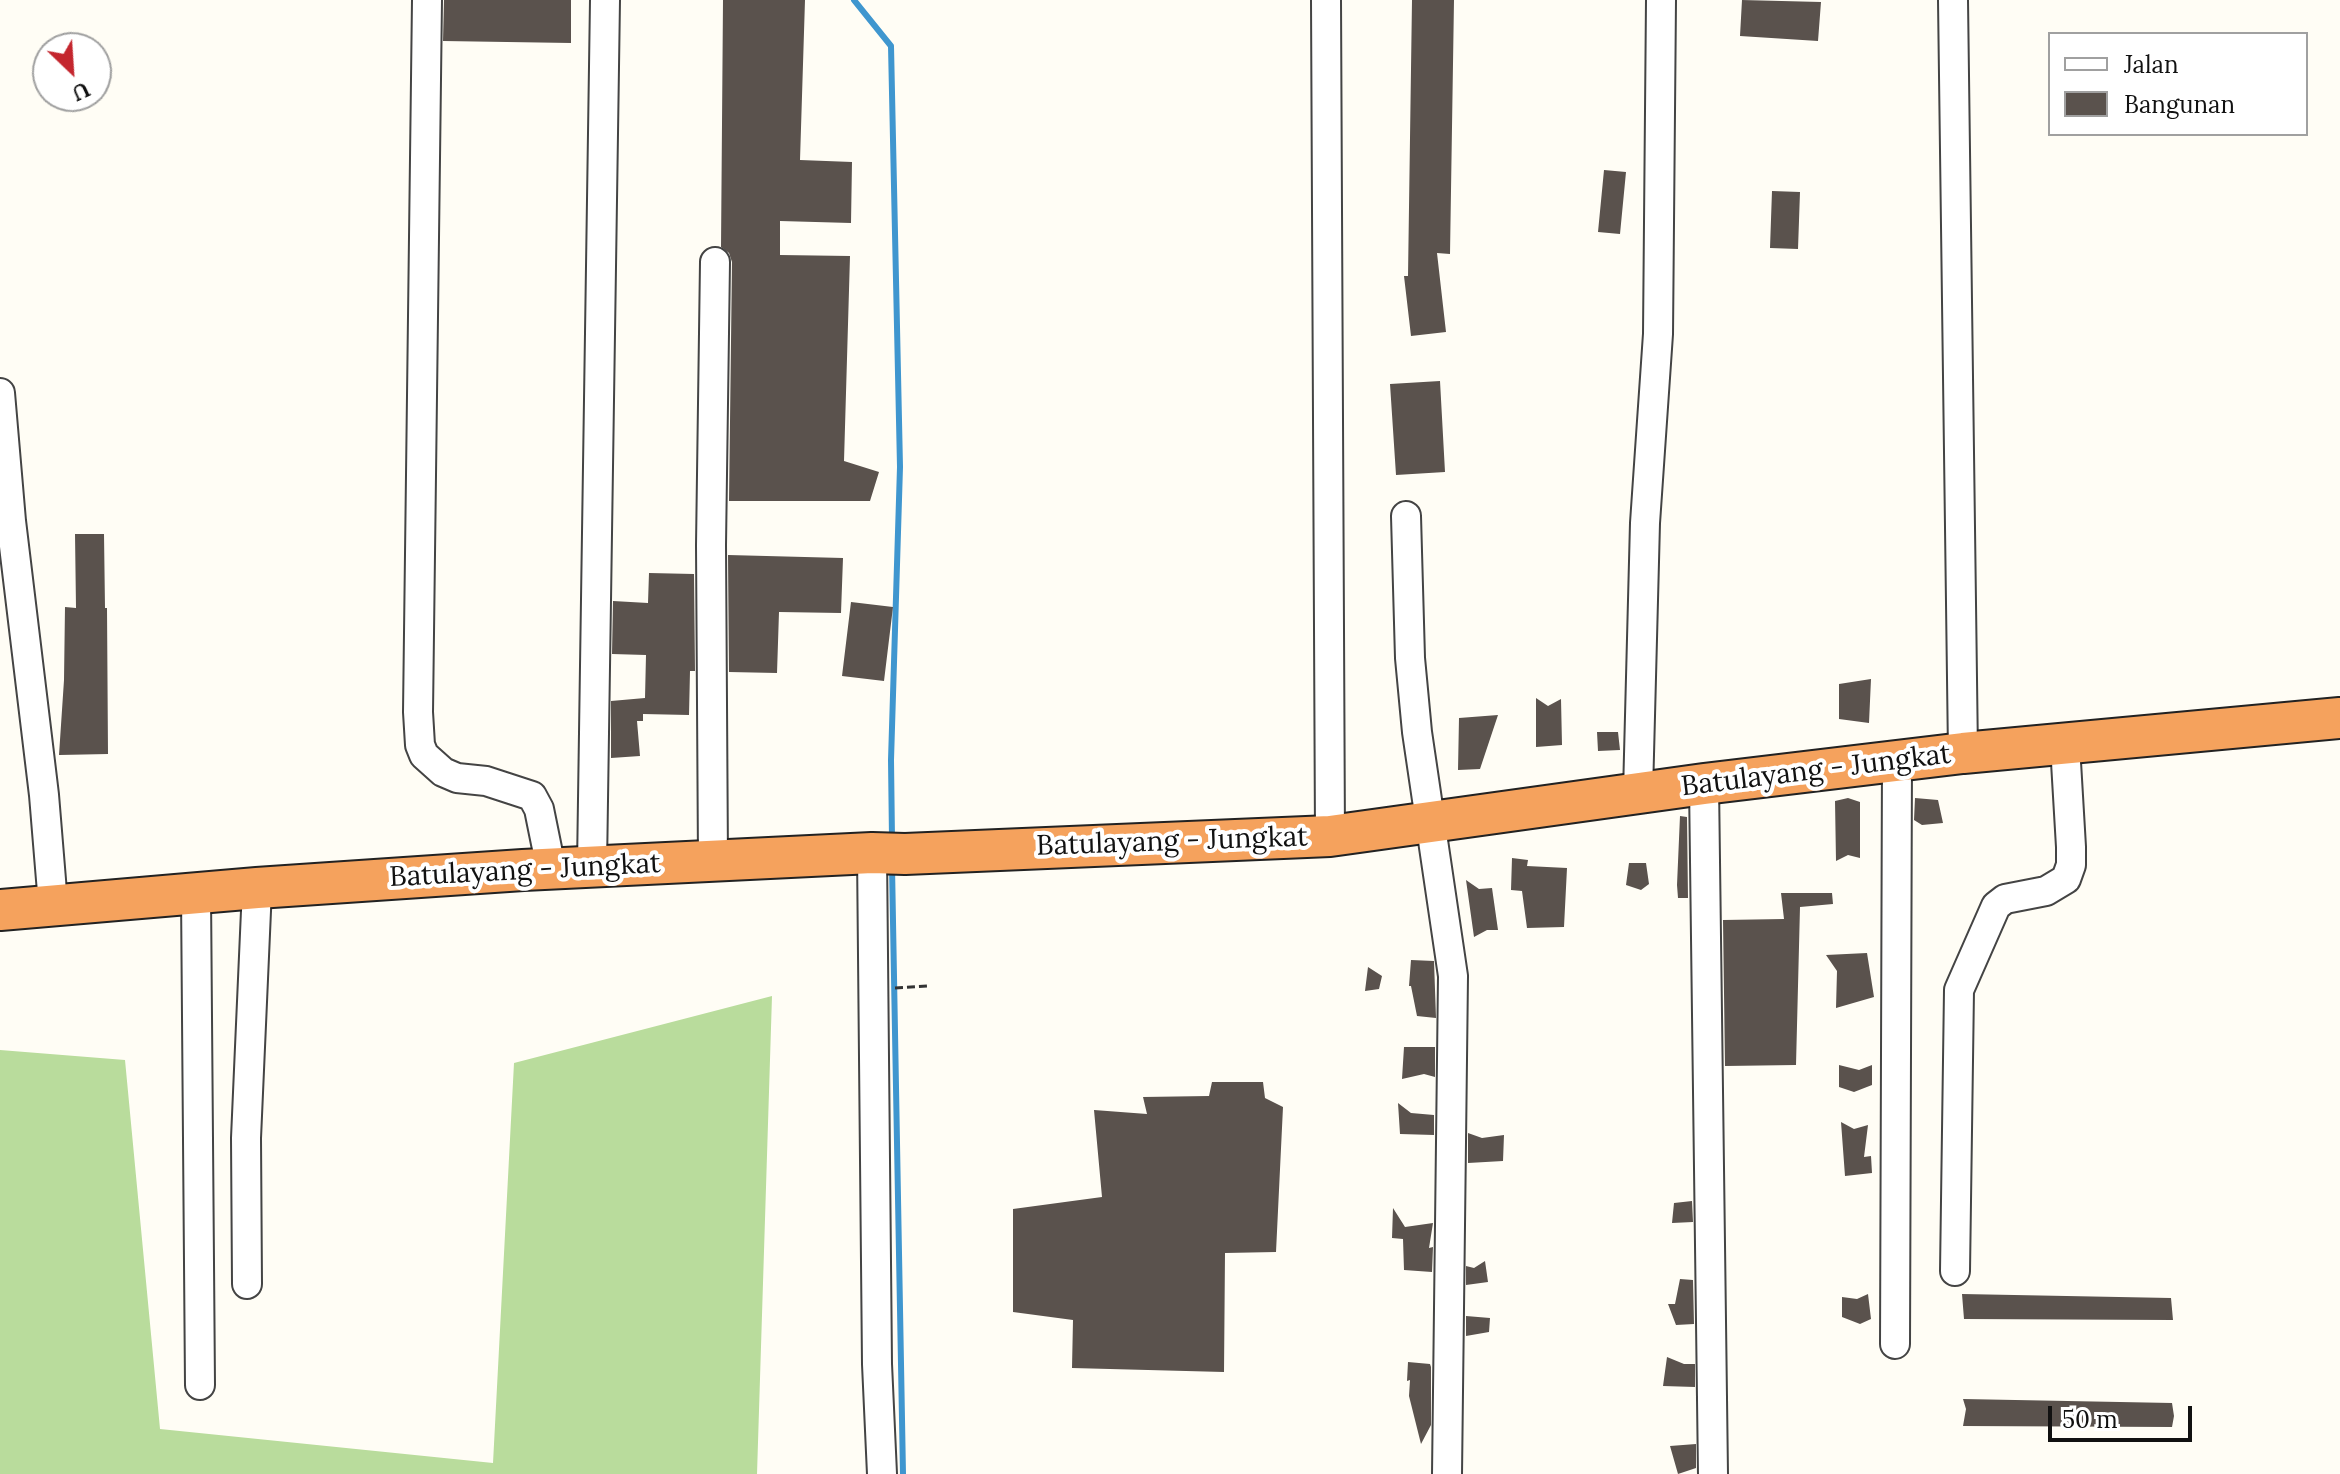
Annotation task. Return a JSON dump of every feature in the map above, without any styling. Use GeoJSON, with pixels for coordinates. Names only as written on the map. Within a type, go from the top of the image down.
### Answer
{"type":"FeatureCollection","features":[{"type":"Feature","properties":{"kind":"highway","name":"Batulayang - Jungkat"},"geometry":{"type":"LineString","coordinates":[[0,910],[257,888],[551,868],[1330,836],[1704,784],[1963,753],[2340,718]]}},
{"type":"Feature","properties":{"kind":"street"},"geometry":{"type":"LineString","coordinates":[[427,0],[420,745],[424,755],[443,772],[457,778],[486,781],[532,796],[539,809],[551,868]]}},
{"type":"Feature","properties":{"kind":"street"},"geometry":{"type":"LineString","coordinates":[[592,866],[605,0]]}},
{"type":"Feature","properties":{"kind":"street"},"geometry":{"type":"LineString","coordinates":[[1326,0],[1330,836]]}},
{"type":"Feature","properties":{"kind":"street"},"geometry":{"type":"LineString","coordinates":[[1638,793],[1645,523],[1658,334],[1661,0]]}},
{"type":"Feature","properties":{"kind":"street"},"geometry":{"type":"LineString","coordinates":[[1953,0],[1963,753]]}},
{"type":"Feature","properties":{"kind":"street"},"geometry":{"type":"LineString","coordinates":[[713,861],[711,545],[715,262]]}},
{"type":"Feature","properties":{"kind":"street"},"geometry":{"type":"LineString","coordinates":[[0,393],[53,904]]}},
{"type":"Feature","properties":{"kind":"street"},"geometry":{"type":"LineString","coordinates":[[1406,516],[1410,658],[1417,732],[1453,976],[1447,1474]]}},
{"type":"Feature","properties":{"kind":"street"},"geometry":{"type":"LineString","coordinates":[[1955,1271],[1959,990],[1996,906],[2005,899],[2046,891],[2066,879],[2071,865],[2065,745]]}},
{"type":"Feature","properties":{"kind":"street"},"geometry":{"type":"LineString","coordinates":[[1895,1344],[1897,761]]}},
{"type":"Feature","properties":{"kind":"street"},"geometry":{"type":"LineString","coordinates":[[1704,784],[1713,1474]]}},
{"type":"Feature","properties":{"kind":"street"},"geometry":{"type":"LineString","coordinates":[[882,1474],[877,1364],[886,853]]}},
{"type":"Feature","properties":{"kind":"street"},"geometry":{"type":"LineString","coordinates":[[247,1284],[246,1138],[257,888]]}},
{"type":"Feature","properties":{"kind":"street"},"geometry":{"type":"LineString","coordinates":[[196,894],[200,1385]]}},
{"type":"Feature","properties":{"kind":"path"},"geometry":{"type":"LineString","coordinates":[[907,988],[927,986]]}},
{"type":"Feature","properties":{"kind":"green space"},"geometry":{"type":"Polygon","coordinates":[[[772,996],[757,1474],[0,1474],[0,1050],[125,1060],[160,1429],[493,1463],[514,1063],[772,996]]]}},
{"type":"Feature","properties":{"kind":"building"},"geometry":{"type":"Polygon","coordinates":[[[444,0],[571,0],[571,43],[443,41],[444,0]]]}},
{"type":"Feature","properties":{"kind":"building"},"geometry":{"type":"Polygon","coordinates":[[[723,0],[805,0],[800,160],[852,162],[851,223],[780,221],[780,255],[850,256],[844,461],[879,472],[870,501],[729,501],[732,262],[729,253],[721,247],[723,0]]]}},
{"type":"Feature","properties":{"kind":"building"},"geometry":{"type":"Polygon","coordinates":[[[1412,0],[1454,0],[1450,254],[1437,253],[1446,332],[1411,336],[1404,276],[1408,276],[1412,0]]]}},
{"type":"Feature","properties":{"kind":"building"},"geometry":{"type":"Polygon","coordinates":[[[1742,0],[1821,2],[1818,41],[1740,36],[1742,0]]]}},
{"type":"Feature","properties":{"kind":"building"},"geometry":{"type":"Polygon","coordinates":[[[1604,170],[1626,172],[1620,234],[1598,232],[1604,170]]]}},
{"type":"Feature","properties":{"kind":"building"},"geometry":{"type":"Polygon","coordinates":[[[1772,191],[1800,192],[1798,249],[1770,248],[1772,191]]]}},
{"type":"Feature","properties":{"kind":"building"},"geometry":{"type":"Polygon","coordinates":[[[1440,381],[1445,472],[1396,475],[1390,384],[1440,381]]]}},
{"type":"Feature","properties":{"kind":"building"},"geometry":{"type":"Polygon","coordinates":[[[75,534],[104,534],[108,754],[59,755],[65,607],[76,608],[75,534]]]}},
{"type":"Feature","properties":{"kind":"building"},"geometry":{"type":"Polygon","coordinates":[[[728,555],[843,558],[841,613],[779,612],[777,673],[729,672],[728,555]]]}},
{"type":"Feature","properties":{"kind":"building"},"geometry":{"type":"Polygon","coordinates":[[[649,573],[694,574],[695,671],[690,671],[689,715],[643,714],[643,721],[637,721],[640,756],[611,758],[611,701],[645,698],[646,655],[612,654],[613,601],[648,603],[649,573]]]}},
{"type":"Feature","properties":{"kind":"building"},"geometry":{"type":"Polygon","coordinates":[[[851,602],[893,607],[884,681],[842,676],[851,602]]]}},
{"type":"Feature","properties":{"kind":"building"},"geometry":{"type":"Polygon","coordinates":[[[1871,679],[1869,723],[1839,719],[1839,684],[1871,679]]]}},
{"type":"Feature","properties":{"kind":"building"},"geometry":{"type":"Polygon","coordinates":[[[1536,698],[1548,706],[1561,699],[1562,745],[1536,747],[1536,698]]]}},
{"type":"Feature","properties":{"kind":"building"},"geometry":{"type":"Polygon","coordinates":[[[1498,715],[1480,769],[1458,770],[1459,718],[1498,715]]]}},
{"type":"Feature","properties":{"kind":"building"},"geometry":{"type":"Polygon","coordinates":[[[1597,732],[1618,732],[1620,750],[1598,751],[1597,732]]]}},
{"type":"Feature","properties":{"kind":"building"},"geometry":{"type":"Polygon","coordinates":[[[1848,798],[1860,802],[1860,858],[1848,855],[1836,861],[1835,801],[1848,798]]]}},
{"type":"Feature","properties":{"kind":"building"},"geometry":{"type":"Polygon","coordinates":[[[1915,798],[1938,800],[1943,823],[1922,825],[1914,820],[1915,798]]]}},
{"type":"Feature","properties":{"kind":"building"},"geometry":{"type":"Polygon","coordinates":[[[1680,816],[1687,817],[1688,898],[1678,898],[1680,816]]]}},
{"type":"Feature","properties":{"kind":"building"},"geometry":{"type":"Polygon","coordinates":[[[1512,858],[1528,860],[1527,866],[1567,868],[1564,927],[1527,928],[1522,891],[1511,890],[1512,858]]]}},
{"type":"Feature","properties":{"kind":"building"},"geometry":{"type":"Polygon","coordinates":[[[1629,863],[1646,863],[1649,884],[1641,890],[1626,885],[1629,863]]]}},
{"type":"Feature","properties":{"kind":"building"},"geometry":{"type":"Polygon","coordinates":[[[1466,880],[1479,889],[1492,888],[1498,930],[1487,930],[1474,937],[1466,880]]]}},
{"type":"Feature","properties":{"kind":"building"},"geometry":{"type":"Polygon","coordinates":[[[1781,893],[1832,893],[1833,904],[1800,907],[1796,1065],[1725,1066],[1723,920],[1784,919],[1781,893]]]}},
{"type":"Feature","properties":{"kind":"building"},"geometry":{"type":"Polygon","coordinates":[[[1867,953],[1874,997],[1836,1008],[1837,971],[1826,955],[1867,953]]]}},
{"type":"Feature","properties":{"kind":"building"},"geometry":{"type":"Polygon","coordinates":[[[1411,960],[1434,961],[1436,1018],[1417,1016],[1409,986],[1411,960]]]}},
{"type":"Feature","properties":{"kind":"building"},"geometry":{"type":"Polygon","coordinates":[[[1368,967],[1382,976],[1379,989],[1365,991],[1368,967]]]}},
{"type":"Feature","properties":{"kind":"building"},"geometry":{"type":"Polygon","coordinates":[[[1404,1047],[1435,1047],[1435,1077],[1424,1074],[1402,1079],[1404,1047]]]}},
{"type":"Feature","properties":{"kind":"building"},"geometry":{"type":"Polygon","coordinates":[[[1839,1065],[1859,1070],[1872,1065],[1872,1085],[1854,1092],[1839,1087],[1839,1065]]]}},
{"type":"Feature","properties":{"kind":"building"},"geometry":{"type":"Polygon","coordinates":[[[1212,1082],[1263,1082],[1265,1098],[1283,1107],[1276,1252],[1225,1253],[1224,1372],[1072,1368],[1073,1320],[1013,1312],[1013,1209],[1102,1197],[1094,1110],[1147,1114],[1143,1097],[1209,1096],[1212,1082]]]}},
{"type":"Feature","properties":{"kind":"building"},"geometry":{"type":"Polygon","coordinates":[[[1398,1103],[1411,1113],[1434,1115],[1434,1135],[1400,1134],[1398,1103]]]}},
{"type":"Feature","properties":{"kind":"building"},"geometry":{"type":"Polygon","coordinates":[[[1841,1122],[1854,1129],[1868,1125],[1864,1157],[1871,1156],[1872,1173],[1845,1176],[1841,1122]]]}},
{"type":"Feature","properties":{"kind":"building"},"geometry":{"type":"Polygon","coordinates":[[[1468,1133],[1482,1138],[1504,1135],[1503,1161],[1468,1163],[1468,1133]]]}},
{"type":"Feature","properties":{"kind":"building"},"geometry":{"type":"Polygon","coordinates":[[[1692,1201],[1693,1222],[1672,1223],[1674,1203],[1692,1201]]]}},
{"type":"Feature","properties":{"kind":"building"},"geometry":{"type":"Polygon","coordinates":[[[1393,1208],[1405,1227],[1433,1223],[1429,1248],[1433,1247],[1432,1272],[1404,1270],[1403,1239],[1392,1238],[1393,1208]]]}},
{"type":"Feature","properties":{"kind":"building"},"geometry":{"type":"Polygon","coordinates":[[[1485,1261],[1488,1282],[1466,1285],[1466,1266],[1474,1268],[1485,1261]]]}},
{"type":"Feature","properties":{"kind":"building"},"geometry":{"type":"Polygon","coordinates":[[[1680,1279],[1693,1280],[1694,1324],[1676,1325],[1668,1304],[1675,1304],[1680,1279]]]}},
{"type":"Feature","properties":{"kind":"building"},"geometry":{"type":"Polygon","coordinates":[[[1868,1294],[1871,1319],[1860,1324],[1842,1317],[1842,1297],[1857,1299],[1868,1294]]]}},
{"type":"Feature","properties":{"kind":"building"},"geometry":{"type":"Polygon","coordinates":[[[1962,1294],[2171,1298],[2173,1320],[1964,1319],[1962,1294]]]}},
{"type":"Feature","properties":{"kind":"building"},"geometry":{"type":"Polygon","coordinates":[[[1466,1316],[1490,1318],[1489,1332],[1466,1336],[1466,1316]]]}},
{"type":"Feature","properties":{"kind":"building"},"geometry":{"type":"Polygon","coordinates":[[[1667,1357],[1684,1364],[1695,1364],[1695,1387],[1663,1386],[1667,1357]]]}},
{"type":"Feature","properties":{"kind":"building"},"geometry":{"type":"Polygon","coordinates":[[[1408,1362],[1430,1364],[1431,1367],[1431,1425],[1421,1444],[1409,1396],[1408,1362]]]}},
{"type":"Feature","properties":{"kind":"building"},"geometry":{"type":"Polygon","coordinates":[[[1963,1399],[2172,1403],[2174,1416],[2172,1427],[1963,1426],[1966,1409],[1963,1399]]]}},
{"type":"Feature","properties":{"kind":"building"},"geometry":{"type":"Polygon","coordinates":[[[1696,1444],[1696,1468],[1678,1474],[1670,1446],[1696,1444]]]}},
{"type":"Feature","properties":{"kind":"waterway"},"geometry":{"type":"LineString","coordinates":[[854,0],[891,46],[900,467],[891,760],[892,839]]}},
{"type":"Feature","properties":{"kind":"waterway"},"geometry":{"type":"LineString","coordinates":[[892,866],[903,1474]]}}]}
